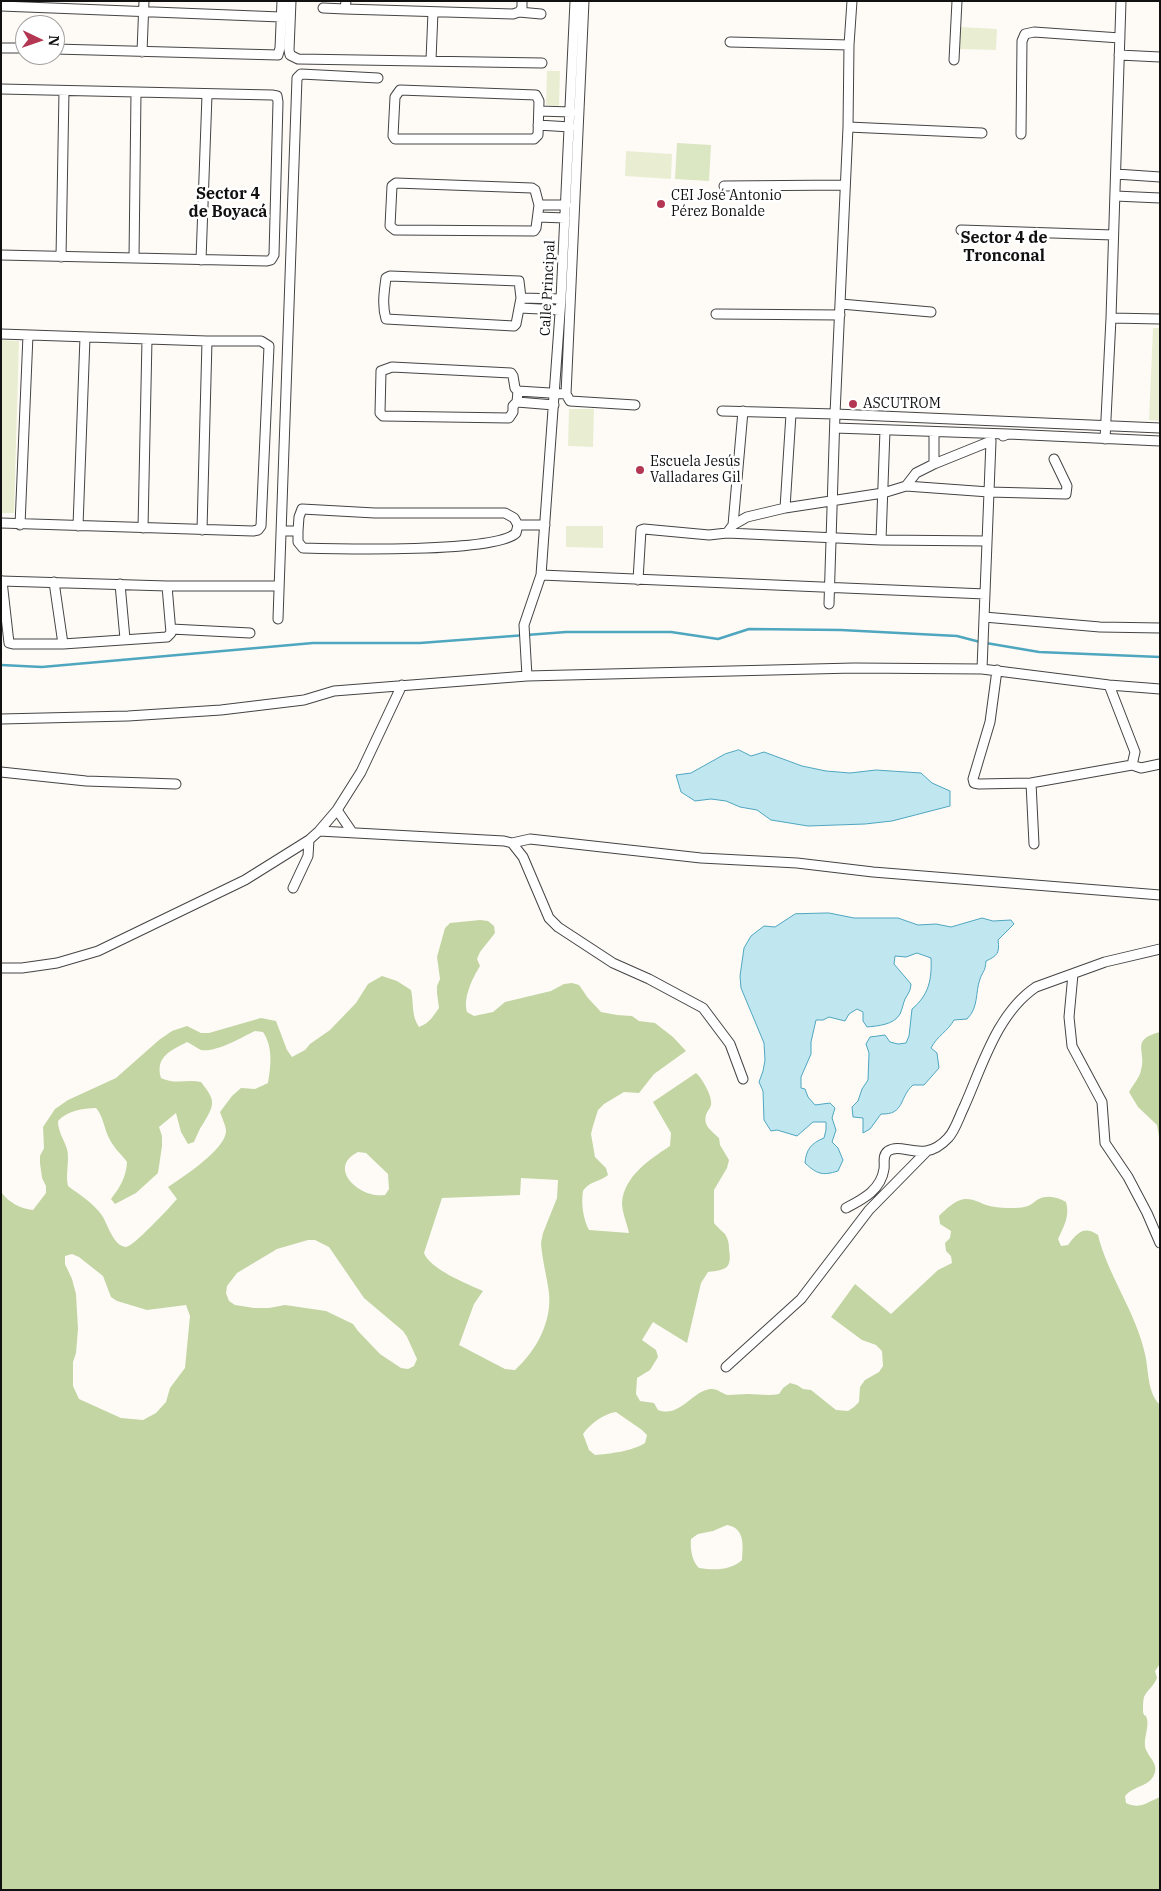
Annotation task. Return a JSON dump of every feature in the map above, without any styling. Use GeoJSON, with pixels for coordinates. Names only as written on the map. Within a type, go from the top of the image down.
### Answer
{"type":"FeatureCollection","features":[{"type":"Feature","properties":{"kind":"street"},"geometry":{"type":"LineString","coordinates":[[142,52],[144,1]]}},
{"type":"Feature","properties":{"kind":"street"},"geometry":{"type":"LineString","coordinates":[[65,49],[278,55],[282,1]]}},
{"type":"Feature","properties":{"kind":"street"},"geometry":{"type":"LineString","coordinates":[[291,1],[289,50],[290,54],[298,59],[542,63]]}},
{"type":"Feature","properties":{"kind":"street"},"geometry":{"type":"LineString","coordinates":[[519,12],[522,8],[522,1]]}},
{"type":"Feature","properties":{"kind":"street","name":"Calle Principal"},"geometry":{"type":"LineString","coordinates":[[527,676],[524,625],[541,575],[555,392],[571,112],[575,1]]}},
{"type":"Feature","properties":{"kind":"street"},"geometry":{"type":"LineString","coordinates":[[584,1],[566,394],[570,401],[635,405]]}},
{"type":"Feature","properties":{"kind":"street"},"geometry":{"type":"LineString","coordinates":[[829,604],[852,1]]}},
{"type":"Feature","properties":{"kind":"street"},"geometry":{"type":"LineString","coordinates":[[954,60],[957,1]]}},
{"type":"Feature","properties":{"kind":"street"},"geometry":{"type":"LineString","coordinates":[[1105,439],[1112,318],[1121,1]]}},
{"type":"Feature","properties":{"kind":"street"},"geometry":{"type":"LineString","coordinates":[[323,8],[346,5],[433,12],[513,14],[519,12],[541,14]]}},
{"type":"Feature","properties":{"kind":"street"},"geometry":{"type":"LineString","coordinates":[[1,6],[281,17]]}},
{"type":"Feature","properties":{"kind":"street"},"geometry":{"type":"LineString","coordinates":[[431,60],[433,12]]}},
{"type":"Feature","properties":{"kind":"street"},"geometry":{"type":"LineString","coordinates":[[1021,134],[1022,41],[1025,34],[1034,32],[1120,38]]}},
{"type":"Feature","properties":{"kind":"street"},"geometry":{"type":"LineString","coordinates":[[730,42],[849,45]]}},
{"type":"Feature","properties":{"kind":"street"},"geometry":{"type":"LineString","coordinates":[[1,48],[15,48]]}},
{"type":"Feature","properties":{"kind":"street"},"geometry":{"type":"LineString","coordinates":[[1119,55],[1160,58]]}},
{"type":"Feature","properties":{"kind":"street"},"geometry":{"type":"LineString","coordinates":[[278,619],[297,78],[301,74],[378,78]]}},
{"type":"Feature","properties":{"kind":"street"},"geometry":{"type":"LineString","coordinates":[[1,89],[272,95],[276,96],[278,102],[274,255],[271,260],[1,255]]}},
{"type":"Feature","properties":{"kind":"street"},"geometry":{"type":"LineString","coordinates":[[400,90],[536,95],[539,101],[539,110],[538,135],[534,140],[402,140],[393,136],[395,97],[400,90]]}},
{"type":"Feature","properties":{"kind":"street"},"geometry":{"type":"LineString","coordinates":[[61,257],[64,91]]}},
{"type":"Feature","properties":{"kind":"street"},"geometry":{"type":"LineString","coordinates":[[134,258],[136,93]]}},
{"type":"Feature","properties":{"kind":"street"},"geometry":{"type":"LineString","coordinates":[[201,260],[207,95]]}},
{"type":"Feature","properties":{"kind":"street"},"geometry":{"type":"LineString","coordinates":[[539,110],[571,112]]}},
{"type":"Feature","properties":{"kind":"street"},"geometry":{"type":"LineString","coordinates":[[538,125],[570,126]]}},
{"type":"Feature","properties":{"kind":"street"},"geometry":{"type":"LineString","coordinates":[[848,127],[982,132]]}},
{"type":"Feature","properties":{"kind":"street"},"geometry":{"type":"LineString","coordinates":[[1116,174],[1160,177]]}},
{"type":"Feature","properties":{"kind":"street"},"geometry":{"type":"LineString","coordinates":[[396,183],[532,188],[535,190],[538,217],[534,231],[395,230],[390,226],[392,186],[396,183]]}},
{"type":"Feature","properties":{"kind":"street"},"geometry":{"type":"LineString","coordinates":[[724,186],[844,185]]}},
{"type":"Feature","properties":{"kind":"street"},"geometry":{"type":"LineString","coordinates":[[1114,196],[1160,198]]}},
{"type":"Feature","properties":{"kind":"street"},"geometry":{"type":"LineString","coordinates":[[538,205],[566,205]]}},
{"type":"Feature","properties":{"kind":"street"},"geometry":{"type":"LineString","coordinates":[[538,217],[565,218]]}},
{"type":"Feature","properties":{"kind":"street"},"geometry":{"type":"LineString","coordinates":[[961,230],[1114,235]]}},
{"type":"Feature","properties":{"kind":"street"},"geometry":{"type":"LineString","coordinates":[[390,276],[519,281],[520,303],[514,326],[392,320],[386,319],[384,288],[386,278],[390,276]]}},
{"type":"Feature","properties":{"kind":"street"},"geometry":{"type":"LineString","coordinates":[[520,303],[561,299]]}},
{"type":"Feature","properties":{"kind":"street"},"geometry":{"type":"LineString","coordinates":[[520,303],[560,310]]}},
{"type":"Feature","properties":{"kind":"street"},"geometry":{"type":"LineString","coordinates":[[841,304],[931,312]]}},
{"type":"Feature","properties":{"kind":"street"},"geometry":{"type":"LineString","coordinates":[[716,314],[840,315]]}},
{"type":"Feature","properties":{"kind":"street"},"geometry":{"type":"LineString","coordinates":[[1112,318],[1160,319]]}},
{"type":"Feature","properties":{"kind":"street"},"geometry":{"type":"LineString","coordinates":[[1,334],[261,341],[269,346],[260,526],[258,530],[253,532],[1,523]]}},
{"type":"Feature","properties":{"kind":"street"},"geometry":{"type":"LineString","coordinates":[[20,525],[28,335]]}},
{"type":"Feature","properties":{"kind":"street"},"geometry":{"type":"LineString","coordinates":[[78,526],[85,337]]}},
{"type":"Feature","properties":{"kind":"street"},"geometry":{"type":"LineString","coordinates":[[143,528],[146,339]]}},
{"type":"Feature","properties":{"kind":"street"},"geometry":{"type":"LineString","coordinates":[[202,530],[206,341]]}},
{"type":"Feature","properties":{"kind":"street"},"geometry":{"type":"LineString","coordinates":[[518,391],[517,402],[513,406],[513,412],[509,418],[383,416],[380,413],[382,371],[386,368],[511,373],[514,388],[518,391],[566,394]]}},
{"type":"Feature","properties":{"kind":"street"},"geometry":{"type":"LineString","coordinates":[[517,402],[554,405]]}},
{"type":"Feature","properties":{"kind":"street"},"geometry":{"type":"LineString","coordinates":[[722,411],[1160,428]]}},
{"type":"Feature","properties":{"kind":"street"},"geometry":{"type":"LineString","coordinates":[[733,525],[743,411]]}},
{"type":"Feature","properties":{"kind":"street"},"geometry":{"type":"LineString","coordinates":[[786,508],[791,414]]}},
{"type":"Feature","properties":{"kind":"street"},"geometry":{"type":"LineString","coordinates":[[835,428],[1160,441]]}},
{"type":"Feature","properties":{"kind":"street"},"geometry":{"type":"LineString","coordinates":[[881,540],[884,493],[884,430]]}},
{"type":"Feature","properties":{"kind":"street"},"geometry":{"type":"LineString","coordinates":[[934,432],[934,464]]}},
{"type":"Feature","properties":{"kind":"street"},"geometry":{"type":"LineString","coordinates":[[906,486],[916,473],[1008,434]]}},
{"type":"Feature","properties":{"kind":"street"},"geometry":{"type":"LineString","coordinates":[[982,665],[991,441]]}},
{"type":"Feature","properties":{"kind":"street"},"geometry":{"type":"LineString","coordinates":[[727,533],[733,525],[747,517],[786,508],[884,493],[906,486],[989,492],[1066,494],[1067,486],[1054,459]]}},
{"type":"Feature","properties":{"kind":"street"},"geometry":{"type":"LineString","coordinates":[[302,509],[375,513],[506,513],[514,518],[518,525],[516,533],[506,539],[465,546],[437,547],[302,548],[298,542],[298,531],[299,517],[302,509]]}},
{"type":"Feature","properties":{"kind":"street"},"geometry":{"type":"LineString","coordinates":[[518,525],[545,525]]}},
{"type":"Feature","properties":{"kind":"street"},"geometry":{"type":"LineString","coordinates":[[638,580],[642,530],[644,529],[710,535],[727,533],[881,540],[986,541]]}},
{"type":"Feature","properties":{"kind":"street"},"geometry":{"type":"LineString","coordinates":[[281,531],[298,531]]}},
{"type":"Feature","properties":{"kind":"street"},"geometry":{"type":"LineString","coordinates":[[541,575],[985,594]]}},
{"type":"Feature","properties":{"kind":"street"},"geometry":{"type":"LineString","coordinates":[[167,586],[171,628],[170,635],[167,637],[63,644],[8,643],[2,581],[167,586],[278,586]]}},
{"type":"Feature","properties":{"kind":"street"},"geometry":{"type":"LineString","coordinates":[[54,582],[63,644]]}},
{"type":"Feature","properties":{"kind":"street"},"geometry":{"type":"LineString","coordinates":[[120,584],[125,639]]}},
{"type":"Feature","properties":{"kind":"street"},"geometry":{"type":"LineString","coordinates":[[984,621],[1160,628]]}},
{"type":"Feature","properties":{"kind":"street"},"geometry":{"type":"LineString","coordinates":[[171,628],[250,633]]}},
{"type":"Feature","properties":{"kind":"street"},"geometry":{"type":"LineString","coordinates":[[1,719],[128,716],[221,710],[304,700],[334,691],[527,676],[982,665],[997,670],[1109,685],[1160,689]]}},
{"type":"Feature","properties":{"kind":"street"},"geometry":{"type":"LineString","coordinates":[[997,670],[990,722],[973,779],[974,783],[1031,783],[1132,765],[1141,768],[1160,764]]}},
{"type":"Feature","properties":{"kind":"street"},"geometry":{"type":"LineString","coordinates":[[1,968],[57,964],[98,951],[245,880],[309,840],[319,832],[337,810],[361,772],[402,685]]}},
{"type":"Feature","properties":{"kind":"street"},"geometry":{"type":"LineString","coordinates":[[1109,685],[1134,752],[1132,765]]}},
{"type":"Feature","properties":{"kind":"street"},"geometry":{"type":"LineString","coordinates":[[1,772],[86,780],[176,784]]}},
{"type":"Feature","properties":{"kind":"street"},"geometry":{"type":"LineString","coordinates":[[1031,783],[1034,844]]}},
{"type":"Feature","properties":{"kind":"street"},"geometry":{"type":"LineString","coordinates":[[337,810],[352,832]]}},
{"type":"Feature","properties":{"kind":"street"},"geometry":{"type":"LineString","coordinates":[[319,832],[352,832],[512,843],[530,839],[701,858],[797,864],[873,872],[1160,895]]}},
{"type":"Feature","properties":{"kind":"street"},"geometry":{"type":"LineString","coordinates":[[293,888],[308,856],[309,840]]}},
{"type":"Feature","properties":{"kind":"street"},"geometry":{"type":"LineString","coordinates":[[512,843],[523,856],[550,918],[558,927],[613,963],[649,979],[703,1008],[730,1044],[743,1079]]}},
{"type":"Feature","properties":{"kind":"street"},"geometry":{"type":"LineString","coordinates":[[846,1208],[867,1198],[876,1188],[884,1170],[884,1158],[887,1151],[895,1149],[926,1152],[937,1148],[950,1137],[992,1040],[1028,992],[1105,962],[1160,949]]}},
{"type":"Feature","properties":{"kind":"street"},"geometry":{"type":"LineString","coordinates":[[1073,974],[1069,1017],[1072,1046],[1102,1102],[1105,1143],[1132,1184],[1160,1243]]}},
{"type":"Feature","properties":{"kind":"street"},"geometry":{"type":"LineString","coordinates":[[726,1367],[800,1299],[869,1210],[926,1152]]}},
{"type":"Feature","properties":{"kind":"green space"},"geometry":{"type":"Polygon","coordinates":[[[960,27],[997,29],[996,50],[959,49],[960,27]]]}},
{"type":"Feature","properties":{"kind":"green space"},"geometry":{"type":"Polygon","coordinates":[[[547,71],[560,71],[559,106],[546,105],[547,71]]]}},
{"type":"Feature","properties":{"kind":"green space"},"geometry":{"type":"Polygon","coordinates":[[[677,143],[711,145],[709,181],[675,179],[677,143]]]}},
{"type":"Feature","properties":{"kind":"green space"},"geometry":{"type":"Polygon","coordinates":[[[626,151],[672,154],[671,179],[625,176],[626,151]]]}},
{"type":"Feature","properties":{"kind":"green space"},"geometry":{"type":"Polygon","coordinates":[[[1153,328],[1160,328],[1160,421],[1149,420],[1153,328]]]}},
{"type":"Feature","properties":{"kind":"green space"},"geometry":{"type":"Polygon","coordinates":[[[1,340],[19,341],[14,513],[1,513],[1,340]]]}},
{"type":"Feature","properties":{"kind":"green space"},"geometry":{"type":"Polygon","coordinates":[[[569,409],[594,409],[593,447],[568,446],[569,409]]]}},
{"type":"Feature","properties":{"kind":"green space"},"geometry":{"type":"Polygon","coordinates":[[[566,526],[603,526],[603,548],[566,547],[566,526]]]}},
{"type":"Feature","properties":{"kind":"green space"},"geometry":{"type":"Polygon","coordinates":[[[480,920],[488,921],[494,926],[495,933],[480,952],[477,959],[480,966],[467,995],[467,1012],[474,1016],[493,1012],[505,1002],[551,991],[564,984],[572,983],[579,985],[601,1012],[632,1016],[639,1021],[655,1023],[673,1037],[686,1051],[654,1074],[639,1093],[624,1092],[604,1104],[598,1110],[591,1134],[595,1157],[606,1168],[608,1175],[589,1185],[583,1191],[583,1211],[589,1230],[629,1233],[622,1203],[627,1185],[646,1163],[670,1146],[671,1133],[653,1102],[696,1073],[709,1093],[711,1105],[705,1119],[709,1128],[719,1138],[720,1145],[729,1160],[727,1168],[714,1190],[714,1223],[727,1238],[730,1260],[724,1269],[708,1272],[701,1283],[687,1343],[653,1322],[642,1340],[656,1350],[658,1357],[650,1370],[637,1378],[636,1394],[640,1401],[654,1403],[658,1410],[673,1411],[703,1391],[710,1389],[715,1389],[728,1395],[775,1395],[779,1394],[790,1383],[803,1389],[811,1390],[836,1410],[848,1411],[854,1407],[859,1402],[860,1387],[865,1380],[879,1372],[883,1366],[882,1351],[876,1345],[862,1340],[831,1317],[855,1284],[891,1314],[938,1270],[952,1263],[951,1256],[946,1251],[945,1243],[950,1238],[951,1231],[940,1224],[939,1216],[960,1200],[971,1199],[993,1207],[1021,1208],[1044,1197],[1056,1198],[1066,1202],[1067,1207],[1066,1221],[1058,1239],[1061,1246],[1068,1245],[1081,1232],[1089,1231],[1098,1235],[1108,1265],[1141,1339],[1151,1388],[1160,1405],[1160,1664],[1155,1671],[1156,1681],[1144,1697],[1143,1709],[1147,1722],[1145,1746],[1155,1764],[1155,1772],[1153,1777],[1144,1785],[1132,1790],[1125,1796],[1126,1803],[1135,1806],[1160,1797],[1160,1890],[1,1890],[1,1192],[15,1204],[33,1210],[46,1193],[40,1163],[40,1156],[44,1148],[43,1127],[55,1109],[68,1100],[116,1078],[172,1031],[187,1026],[201,1033],[209,1033],[261,1018],[276,1021],[287,1050],[292,1057],[305,1050],[310,1044],[330,1030],[356,1003],[368,984],[382,976],[397,981],[411,990],[415,1018],[419,1027],[423,1025],[431,1019],[439,1008],[437,986],[440,979],[437,957],[445,928],[450,923],[480,920]],[[255,1031],[221,1047],[207,1050],[201,1050],[187,1042],[175,1048],[162,1060],[160,1065],[161,1078],[176,1082],[201,1082],[211,1098],[212,1107],[194,1142],[188,1144],[181,1132],[176,1113],[159,1127],[162,1136],[162,1146],[158,1173],[136,1193],[115,1204],[111,1199],[122,1182],[127,1162],[110,1140],[99,1112],[96,1108],[81,1109],[71,1112],[58,1121],[68,1154],[68,1186],[96,1208],[115,1239],[122,1246],[126,1247],[136,1241],[177,1199],[168,1187],[203,1162],[219,1146],[226,1131],[220,1112],[232,1096],[241,1088],[255,1089],[268,1083],[270,1050],[263,1032],[255,1031]],[[358,1152],[349,1159],[345,1166],[346,1174],[350,1181],[366,1192],[375,1195],[385,1195],[389,1189],[388,1174],[366,1153],[358,1152]],[[521,1178],[520,1195],[442,1198],[424,1253],[433,1265],[483,1291],[474,1304],[459,1345],[505,1369],[515,1370],[536,1345],[548,1315],[549,1293],[541,1243],[557,1198],[558,1180],[521,1178]],[[308,1240],[277,1249],[237,1273],[227,1286],[226,1293],[229,1301],[235,1305],[269,1308],[285,1305],[326,1311],[353,1324],[380,1354],[401,1368],[408,1369],[414,1366],[417,1359],[403,1331],[364,1298],[329,1247],[315,1240],[308,1240]],[[72,1254],[65,1256],[65,1264],[76,1294],[78,1329],[76,1353],[73,1362],[73,1386],[79,1399],[121,1418],[143,1420],[156,1413],[166,1402],[170,1388],[185,1368],[190,1316],[186,1305],[147,1310],[117,1301],[111,1297],[103,1276],[79,1257],[72,1254]],[[616,1412],[606,1415],[593,1423],[583,1434],[589,1450],[595,1455],[628,1450],[645,1443],[647,1435],[642,1430],[616,1412]],[[727,1525],[713,1531],[698,1534],[691,1539],[691,1547],[693,1558],[699,1568],[727,1568],[742,1560],[742,1538],[740,1533],[733,1527],[727,1525]]]}},
{"type":"Feature","properties":{"kind":"green space"},"geometry":{"type":"Polygon","coordinates":[[[1160,1032],[1160,1142],[1157,1125],[1138,1107],[1129,1092],[1140,1073],[1142,1043],[1151,1035],[1160,1032]]]}},
{"type":"Feature","properties":{"kind":"water"},"geometry":{"type":"Polygon","coordinates":[[[739,750],[751,756],[764,752],[802,766],[826,771],[850,773],[876,770],[921,773],[932,783],[950,791],[950,806],[892,821],[808,826],[771,820],[757,810],[740,807],[726,801],[711,799],[695,801],[681,792],[676,775],[691,773],[725,754],[739,750]]]}},
{"type":"Feature","properties":{"kind":"water"},"geometry":{"type":"Polygon","coordinates":[[[829,913],[854,918],[898,918],[918,925],[936,924],[951,927],[982,918],[993,921],[1011,920],[1014,924],[998,940],[999,948],[997,954],[986,961],[971,1014],[967,1019],[954,1020],[931,1048],[937,1053],[939,1068],[924,1085],[913,1085],[894,1112],[881,1114],[870,1129],[863,1133],[863,1118],[853,1117],[852,1107],[858,1101],[862,1089],[868,1080],[869,1053],[866,1044],[870,1037],[885,1035],[890,1042],[906,1043],[909,1036],[912,1009],[926,992],[930,980],[931,958],[917,953],[906,957],[895,956],[894,964],[911,984],[900,1014],[894,1021],[867,1027],[863,1021],[863,1012],[857,1009],[849,1014],[845,1021],[829,1017],[823,1020],[816,1020],[811,1042],[811,1054],[801,1077],[801,1088],[805,1089],[808,1097],[815,1105],[830,1103],[835,1108],[832,1118],[836,1130],[832,1142],[838,1148],[843,1160],[838,1171],[824,1174],[816,1172],[805,1163],[810,1148],[824,1138],[826,1122],[813,1122],[797,1136],[777,1130],[771,1131],[764,1120],[763,1091],[759,1082],[765,1060],[764,1043],[741,988],[740,976],[744,948],[751,936],[764,926],[775,927],[795,914],[829,913]]]}},
{"type":"Feature","properties":{"kind":"waterway"},"geometry":{"type":"LineString","coordinates":[[1,665],[42,667],[313,643],[420,643],[566,632],[671,632],[718,639],[749,629],[841,630],[957,636],[980,642]]}},
{"type":"Feature","properties":{"kind":"waterway"},"geometry":{"type":"LineString","coordinates":[[986,643],[1039,652],[1160,657]]}},
{"type":"Feature","properties":{"kind":"place","name":"CEI José Antonio Pérez Bonalde"},"geometry":{"type":"Point","coordinates":[661,204]}},
{"type":"Feature","properties":{"kind":"place","name":"ASCUTROM"},"geometry":{"type":"Point","coordinates":[853,404]}},
{"type":"Feature","properties":{"kind":"place","name":"Escuela Jesús Valladares Gil"},"geometry":{"type":"Point","coordinates":[640,470]}},
{"type":"Feature","properties":{"kind":"district","name":"Sector 4 de Boyacá"},"geometry":{"type":"Point","coordinates":[228,203]}},
{"type":"Feature","properties":{"kind":"district","name":"Sector 4 de Tronconal"},"geometry":{"type":"Point","coordinates":[1004,247]}}]}
